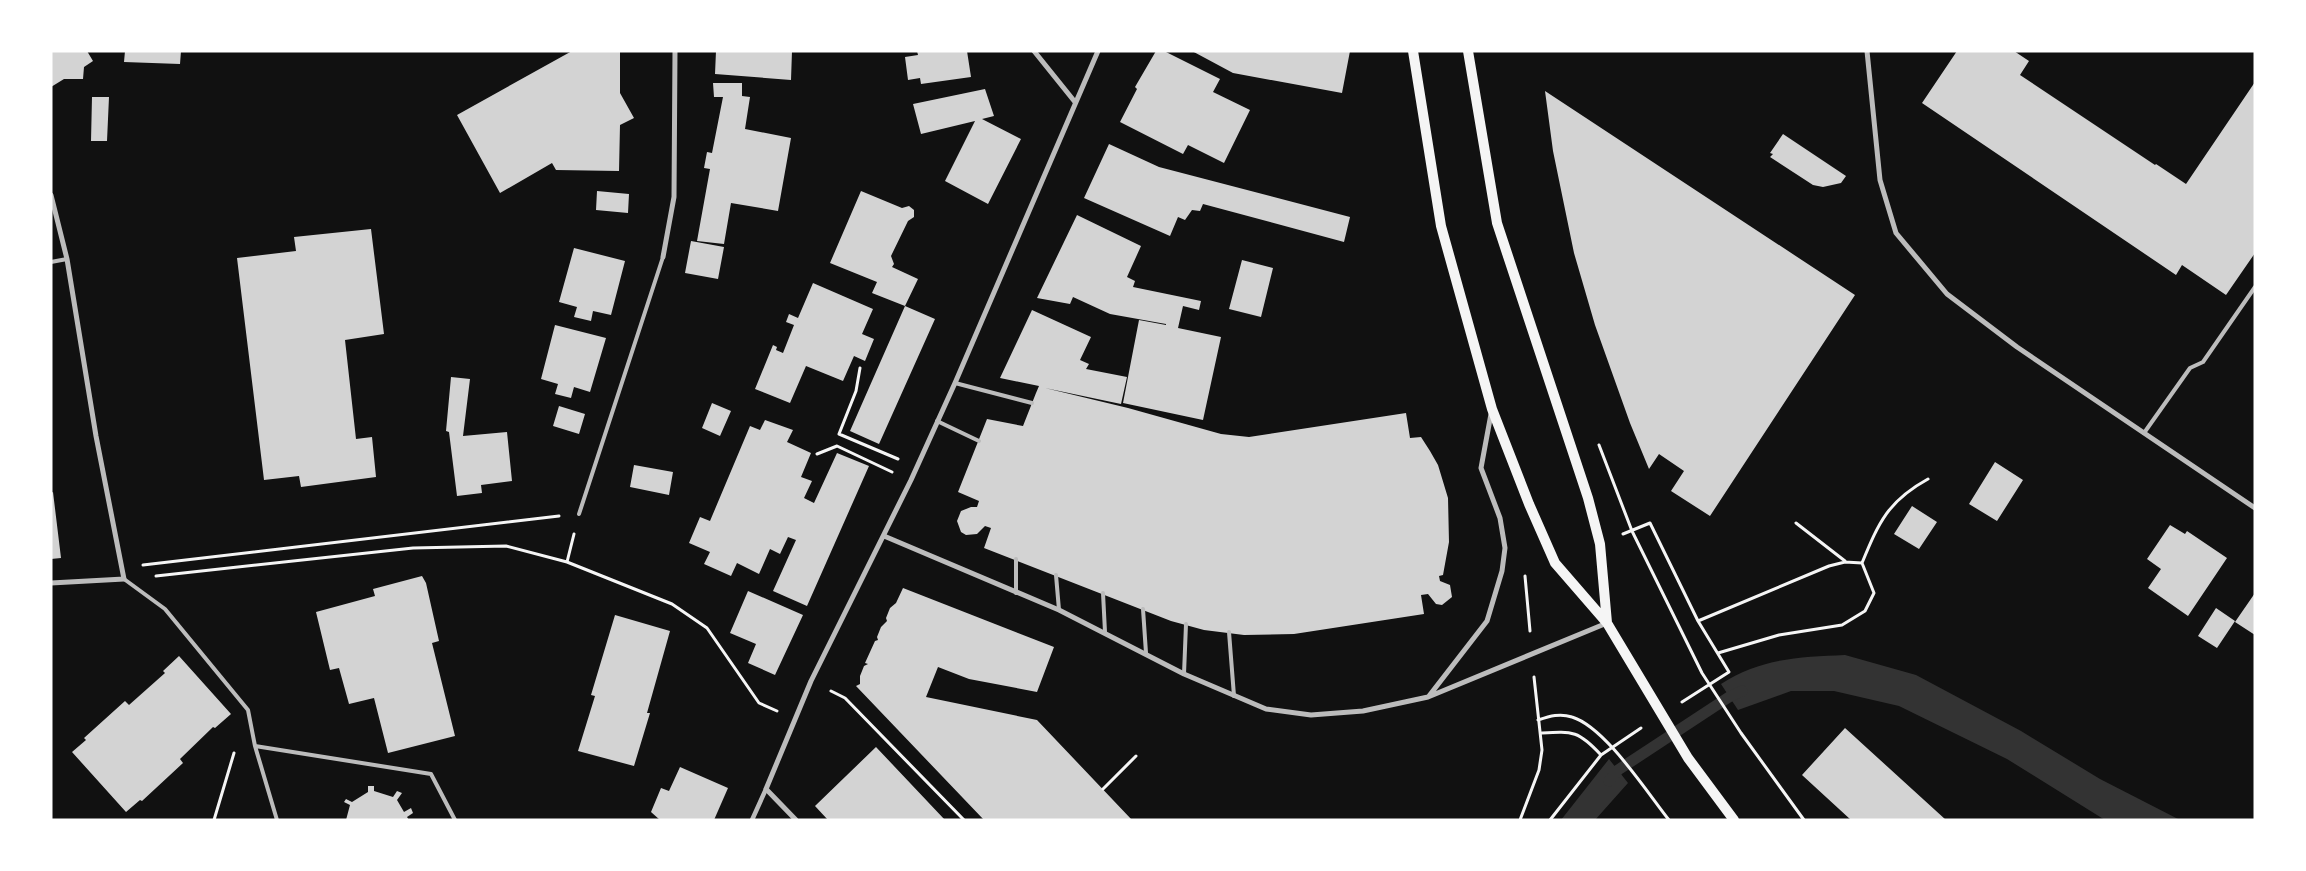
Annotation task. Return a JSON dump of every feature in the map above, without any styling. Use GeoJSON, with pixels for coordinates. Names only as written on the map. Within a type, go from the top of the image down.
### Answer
{"type":"FeatureCollection","features":[{"type":"Feature","properties":{"kind":"main road"},"geometry":{"type":"LineString","coordinates":[[1413,51],[1441,226],[1492,409],[1529,504],[1555,563],[1607,623],[1655,706],[1688,758],[1734,820]]}},
{"type":"Feature","properties":{"kind":"main road"},"geometry":{"type":"LineString","coordinates":[[1468,51],[1497,223],[1588,498],[1600,544],[1607,623]]}},
{"type":"Feature","properties":{"kind":"street"},"geometry":{"type":"LineString","coordinates":[[663,257],[674,197],[675,51]]}},
{"type":"Feature","properties":{"kind":"street"},"geometry":{"type":"LineString","coordinates":[[1034,51],[1075,102]]}},
{"type":"Feature","properties":{"kind":"street"},"geometry":{"type":"LineString","coordinates":[[752,820],[811,681],[884,536],[955,383],[1098,51]]}},
{"type":"Feature","properties":{"kind":"street"},"geometry":{"type":"LineString","coordinates":[[1867,51],[1880,180],[1896,233],[1946,294],[2017,347],[2255,508]]}},
{"type":"Feature","properties":{"kind":"street"},"geometry":{"type":"LineString","coordinates":[[51,195],[68,259],[96,436],[124,580],[51,583]]}},
{"type":"Feature","properties":{"kind":"street"},"geometry":{"type":"LineString","coordinates":[[1428,697],[1487,621],[1502,571],[1505,548],[1500,518],[1481,468],[1492,409]]}},
{"type":"Feature","properties":{"kind":"street"},"geometry":{"type":"LineString","coordinates":[[884,536],[1059,610],[1184,674],[1234,696],[1266,709],[1310,715],[1363,711],[1428,697],[1607,623]]}},
{"type":"Feature","properties":{"kind":"street"},"geometry":{"type":"LineString","coordinates":[[766,789],[796,820]]}},
{"type":"Feature","properties":{"kind":"lane"},"geometry":{"type":"LineString","coordinates":[[579,514],[663,257]]}},
{"type":"Feature","properties":{"kind":"lane"},"geometry":{"type":"LineString","coordinates":[[51,262],[68,259]]}},
{"type":"Feature","properties":{"kind":"lane"},"geometry":{"type":"LineString","coordinates":[[2144,433],[2190,368],[2204,362],[2255,287]]}},
{"type":"Feature","properties":{"kind":"lane"},"geometry":{"type":"LineString","coordinates":[[955,383],[1032,402]]}},
{"type":"Feature","properties":{"kind":"lane"},"geometry":{"type":"LineString","coordinates":[[937,421],[979,441]]}},
{"type":"Feature","properties":{"kind":"lane"},"geometry":{"type":"LineString","coordinates":[[1016,559],[1016,592]]}},
{"type":"Feature","properties":{"kind":"lane"},"geometry":{"type":"LineString","coordinates":[[1056,575],[1059,610]]}},
{"type":"Feature","properties":{"kind":"lane"},"geometry":{"type":"LineString","coordinates":[[124,580],[165,609],[248,710],[254,746],[277,820]]}},
{"type":"Feature","properties":{"kind":"lane"},"geometry":{"type":"LineString","coordinates":[[1103,593],[1105,632]]}},
{"type":"Feature","properties":{"kind":"lane"},"geometry":{"type":"LineString","coordinates":[[1143,609],[1146,653]]}},
{"type":"Feature","properties":{"kind":"lane"},"geometry":{"type":"LineString","coordinates":[[1184,674],[1186,624]]}},
{"type":"Feature","properties":{"kind":"lane"},"geometry":{"type":"LineString","coordinates":[[1229,632],[1234,696]]}},
{"type":"Feature","properties":{"kind":"lane"},"geometry":{"type":"LineString","coordinates":[[254,746],[431,774],[455,820]]}},
{"type":"Feature","properties":{"kind":"path"},"geometry":{"type":"LineString","coordinates":[[860,368],[856,391],[839,434],[872,448]]}},
{"type":"Feature","properties":{"kind":"path"},"geometry":{"type":"LineString","coordinates":[[1596,438],[1632,531],[1702,673],[1741,733],[1804,820]]}},
{"type":"Feature","properties":{"kind":"path"},"geometry":{"type":"LineString","coordinates":[[817,454],[838,446],[868,460]]}},
{"type":"Feature","properties":{"kind":"path"},"geometry":{"type":"LineString","coordinates":[[1632,531],[1650,523],[1698,621],[1718,654],[1779,635],[1842,625],[1865,611],[1874,593],[1862,563],[1879,524],[1900,496],[1928,479]]}},
{"type":"Feature","properties":{"kind":"path"},"geometry":{"type":"LineString","coordinates":[[121,568],[579,514],[567,562]]}},
{"type":"Feature","properties":{"kind":"path"},"geometry":{"type":"LineString","coordinates":[[1796,523],[1846,562]]}},
{"type":"Feature","properties":{"kind":"path"},"geometry":{"type":"LineString","coordinates":[[124,580],[412,548],[506,546],[567,562],[672,604],[706,628],[759,703],[795,720]]}},
{"type":"Feature","properties":{"kind":"path"},"geometry":{"type":"LineString","coordinates":[[1698,621],[1829,566],[1846,562],[1862,563]]}},
{"type":"Feature","properties":{"kind":"path"},"geometry":{"type":"LineString","coordinates":[[811,681],[846,698],[964,820]]}},
{"type":"Feature","properties":{"kind":"path"},"geometry":{"type":"LineString","coordinates":[[214,820],[248,710]]}},
{"type":"Feature","properties":{"kind":"path"},"geometry":{"type":"LineString","coordinates":[[1520,820],[1539,770],[1542,734],[1538,720],[1555,715],[1571,716],[1585,722],[1607,741],[1669,820]]}},
{"type":"Feature","properties":{"kind":"path"},"geometry":{"type":"LineString","coordinates":[[1542,734],[1570,731],[1588,740],[1601,755],[1550,820]]}},
{"type":"Feature","properties":{"kind":"path"},"geometry":{"type":"LineString","coordinates":[[1103,789],[1136,756]]}},
{"type":"Feature","properties":{"kind":"shaded area"},"geometry":{"type":"Polygon","coordinates":[[[1845,655],[1916,675],[2021,731],[2100,779],[2180,820],[2105,820],[2007,759],[1899,706],[1834,691],[1791,691],[1738,710],[1721,684],[1751,669],[1781,660],[1845,655]]]}},
{"type":"Feature","properties":{"kind":"shaded area"},"geometry":{"type":"Polygon","coordinates":[[[1609,759],[1628,783],[1595,820],[1561,820],[1609,759]]]}},
{"type":"Feature","properties":{"kind":"building"},"geometry":{"type":"Polygon","coordinates":[[[51,51],[87,51],[93,61],[84,67],[83,79],[64,79],[51,87],[51,51]]]}},
{"type":"Feature","properties":{"kind":"building"},"geometry":{"type":"Polygon","coordinates":[[[125,51],[181,51],[180,64],[124,62],[125,51]]]}},
{"type":"Feature","properties":{"kind":"building"},"geometry":{"type":"Polygon","coordinates":[[[572,51],[620,51],[620,93],[634,118],[620,125],[619,171],[556,170],[552,163],[500,193],[457,115],[572,51]]]}},
{"type":"Feature","properties":{"kind":"building"},"geometry":{"type":"Polygon","coordinates":[[[716,51],[792,51],[791,80],[715,74],[716,51]]]}},
{"type":"Feature","properties":{"kind":"building"},"geometry":{"type":"Polygon","coordinates":[[[917,51],[967,51],[971,77],[921,84],[920,78],[908,80],[905,57],[918,55],[917,51]]]}},
{"type":"Feature","properties":{"kind":"building"},"geometry":{"type":"Polygon","coordinates":[[[1156,51],[1164,51],[1220,79],[1213,92],[1250,110],[1224,163],[1188,145],[1183,154],[1120,122],[1137,89],[1135,87],[1156,51]]]}},
{"type":"Feature","properties":{"kind":"building"},"geometry":{"type":"Polygon","coordinates":[[[1192,51],[1350,51],[1342,93],[1233,73],[1192,51]]]}},
{"type":"Feature","properties":{"kind":"building"},"geometry":{"type":"Polygon","coordinates":[[[1957,51],[2014,51],[2029,61],[2020,75],[2186,184],[2255,82],[2255,253],[2226,295],[2182,265],[2176,275],[1922,103],[1957,51]]]}},
{"type":"Feature","properties":{"kind":"building"},"geometry":{"type":"Polygon","coordinates":[[[713,83],[742,83],[742,96],[750,97],[745,129],[791,138],[778,211],[731,203],[724,244],[697,241],[710,169],[704,168],[707,152],[712,153],[723,97],[714,97],[713,83]]]}},
{"type":"Feature","properties":{"kind":"building"},"geometry":{"type":"Polygon","coordinates":[[[985,89],[994,116],[982,119],[1021,139],[988,204],[945,181],[975,121],[921,134],[913,104],[985,89]]]}},
{"type":"Feature","properties":{"kind":"building"},"geometry":{"type":"Polygon","coordinates":[[[1545,91],[1855,295],[1710,516],[1671,491],[1684,471],[1659,454],[1649,469],[1630,423],[1595,325],[1574,253],[1553,151],[1545,91]]]}},
{"type":"Feature","properties":{"kind":"building"},"geometry":{"type":"Polygon","coordinates":[[[92,97],[109,97],[107,141],[91,141],[92,97]]]}},
{"type":"Feature","properties":{"kind":"building"},"geometry":{"type":"Polygon","coordinates":[[[1783,134],[1846,176],[1841,183],[1823,187],[1813,185],[1770,157],[1773,154],[1770,153],[1783,134]]]}},
{"type":"Feature","properties":{"kind":"building"},"geometry":{"type":"Polygon","coordinates":[[[1109,144],[1159,167],[1350,217],[1344,242],[1203,204],[1200,211],[1192,210],[1185,220],[1178,217],[1170,236],[1084,198],[1109,144]]]}},
{"type":"Feature","properties":{"kind":"building"},"geometry":{"type":"Polygon","coordinates":[[[597,191],[629,194],[628,213],[596,210],[597,191]]]}},
{"type":"Feature","properties":{"kind":"building"},"geometry":{"type":"Polygon","coordinates":[[[861,191],[902,208],[909,206],[914,210],[914,217],[908,221],[891,256],[894,264],[892,267],[918,279],[905,306],[872,293],[877,282],[830,263],[861,191]]]}},
{"type":"Feature","properties":{"kind":"building"},"geometry":{"type":"Polygon","coordinates":[[[1077,215],[1141,246],[1127,277],[1135,281],[1133,287],[1201,301],[1199,310],[1183,306],[1178,328],[1221,337],[1203,420],[1123,403],[1139,320],[1166,324],[1110,314],[1073,297],[1070,304],[1037,298],[1077,215]]]}},
{"type":"Feature","properties":{"kind":"building"},"geometry":{"type":"Polygon","coordinates":[[[371,229],[384,334],[345,340],[356,439],[372,437],[376,477],[301,487],[299,476],[264,480],[237,258],[296,251],[294,237],[371,229]]]}},
{"type":"Feature","properties":{"kind":"building"},"geometry":{"type":"Polygon","coordinates":[[[691,241],[724,247],[718,279],[685,273],[691,241]]]}},
{"type":"Feature","properties":{"kind":"building"},"geometry":{"type":"Polygon","coordinates":[[[574,248],[625,261],[611,315],[593,311],[591,321],[574,317],[577,307],[559,302],[574,248]]]}},
{"type":"Feature","properties":{"kind":"building"},"geometry":{"type":"Polygon","coordinates":[[[1242,260],[1273,268],[1261,317],[1229,309],[1242,260]]]}},
{"type":"Feature","properties":{"kind":"building"},"geometry":{"type":"Polygon","coordinates":[[[813,283],[873,309],[862,334],[874,339],[865,361],[854,356],[843,381],[806,366],[790,403],[755,389],[773,345],[777,347],[776,350],[783,353],[794,325],[786,322],[789,314],[798,318],[813,283]]]}},
{"type":"Feature","properties":{"kind":"building"},"geometry":{"type":"Polygon","coordinates":[[[905,306],[935,319],[879,444],[850,431],[905,306]]]}},
{"type":"Feature","properties":{"kind":"building"},"geometry":{"type":"Polygon","coordinates":[[[1032,310],[1091,337],[1080,360],[1089,364],[1086,369],[1127,377],[1121,404],[1045,388],[1128,408],[1221,434],[1249,437],[1406,413],[1410,438],[1421,437],[1430,451],[1438,465],[1448,498],[1449,542],[1443,575],[1439,576],[1440,581],[1450,585],[1452,597],[1442,605],[1436,604],[1428,594],[1421,595],[1424,614],[1294,634],[1244,635],[1204,630],[1171,621],[984,548],[991,528],[985,526],[977,534],[966,535],[961,532],[957,521],[961,511],[977,507],[979,501],[958,492],[987,419],[1023,426],[1039,386],[1000,378],[1032,310]]]}},
{"type":"Feature","properties":{"kind":"building"},"geometry":{"type":"Polygon","coordinates":[[[555,325],[606,338],[590,392],[574,387],[571,398],[555,394],[558,384],[541,379],[555,325]]]}},
{"type":"Feature","properties":{"kind":"building"},"geometry":{"type":"Polygon","coordinates":[[[451,377],[470,379],[463,436],[507,432],[512,481],[481,485],[482,493],[457,496],[449,432],[446,431],[451,377]]]}},
{"type":"Feature","properties":{"kind":"building"},"geometry":{"type":"Polygon","coordinates":[[[712,403],[731,411],[720,436],[702,428],[712,403]]]}},
{"type":"Feature","properties":{"kind":"building"},"geometry":{"type":"Polygon","coordinates":[[[559,406],[585,414],[579,434],[553,426],[559,406]]]}},
{"type":"Feature","properties":{"kind":"building"},"geometry":{"type":"Polygon","coordinates":[[[765,420],[793,430],[787,442],[811,453],[801,477],[812,481],[804,498],[814,503],[837,453],[869,466],[807,606],[773,591],[796,540],[788,537],[780,554],[770,549],[759,574],[737,563],[731,576],[704,564],[710,552],[689,543],[700,517],[710,521],[750,426],[760,430],[765,420]]]}},
{"type":"Feature","properties":{"kind":"building"},"geometry":{"type":"Polygon","coordinates":[[[1995,462],[2023,480],[1997,521],[1969,504],[1995,462]]]}},
{"type":"Feature","properties":{"kind":"building"},"geometry":{"type":"Polygon","coordinates":[[[634,465],[673,472],[669,495],[630,487],[634,465]]]}},
{"type":"Feature","properties":{"kind":"building"},"geometry":{"type":"Polygon","coordinates":[[[53,492],[61,558],[51,559],[51,493],[53,492]]]}},
{"type":"Feature","properties":{"kind":"building"},"geometry":{"type":"Polygon","coordinates":[[[1912,506],[1937,522],[1919,549],[1894,534],[1912,506]]]}},
{"type":"Feature","properties":{"kind":"building"},"geometry":{"type":"Polygon","coordinates":[[[2170,525],[2185,534],[2187,531],[2227,558],[2188,616],[2148,588],[2161,569],[2147,559],[2170,525]]]}},
{"type":"Feature","properties":{"kind":"building"},"geometry":{"type":"Polygon","coordinates":[[[422,576],[426,583],[439,641],[432,643],[455,736],[388,753],[374,698],[349,704],[339,668],[330,670],[316,612],[375,596],[373,589],[422,576]]]}},
{"type":"Feature","properties":{"kind":"building"},"geometry":{"type":"Polygon","coordinates":[[[903,588],[1054,647],[1037,692],[969,679],[938,667],[926,697],[1037,720],[1132,820],[984,820],[856,686],[860,684],[860,676],[864,666],[868,664],[865,663],[875,641],[878,640],[877,637],[881,627],[887,621],[886,618],[890,608],[896,603],[903,588]]]}},
{"type":"Feature","properties":{"kind":"building"},"geometry":{"type":"Polygon","coordinates":[[[748,591],[803,615],[775,675],[748,663],[756,644],[730,633],[748,591]]]}},
{"type":"Feature","properties":{"kind":"building"},"geometry":{"type":"Polygon","coordinates":[[[2255,593],[2255,635],[2235,622],[2255,593]]]}},
{"type":"Feature","properties":{"kind":"building"},"geometry":{"type":"Polygon","coordinates":[[[2216,608],[2235,621],[2217,648],[2198,636],[2216,608]]]}},
{"type":"Feature","properties":{"kind":"building"},"geometry":{"type":"Polygon","coordinates":[[[615,615],[670,631],[647,713],[650,713],[634,766],[578,751],[595,696],[591,695],[615,615]]]}},
{"type":"Feature","properties":{"kind":"building"},"geometry":{"type":"Polygon","coordinates":[[[179,656],[231,714],[215,728],[213,727],[180,759],[183,763],[142,801],[140,800],[126,812],[72,752],[86,740],[84,738],[125,701],[129,705],[165,673],[163,671],[179,656]]]}},
{"type":"Feature","properties":{"kind":"building"},"geometry":{"type":"Polygon","coordinates":[[[1845,728],[1946,820],[1851,820],[1802,775],[1845,728]]]}},
{"type":"Feature","properties":{"kind":"building"},"geometry":{"type":"Polygon","coordinates":[[[876,747],[945,820],[828,820],[815,806],[876,747]]]}},
{"type":"Feature","properties":{"kind":"building"},"geometry":{"type":"Polygon","coordinates":[[[680,767],[728,788],[714,820],[660,820],[651,812],[661,788],[669,791],[680,767]]]}},
{"type":"Feature","properties":{"kind":"building"},"geometry":{"type":"Polygon","coordinates":[[[368,786],[374,786],[374,791],[393,797],[397,791],[402,793],[397,800],[404,812],[411,808],[413,813],[407,817],[409,820],[346,820],[350,805],[344,802],[346,799],[352,802],[368,792],[368,786]]]}},
{"type":"Feature","properties":{"kind":"waterway"},"geometry":{"type":"LineString","coordinates":[[1609,781],[1618,770],[1729,697],[1742,691]]}}]}
